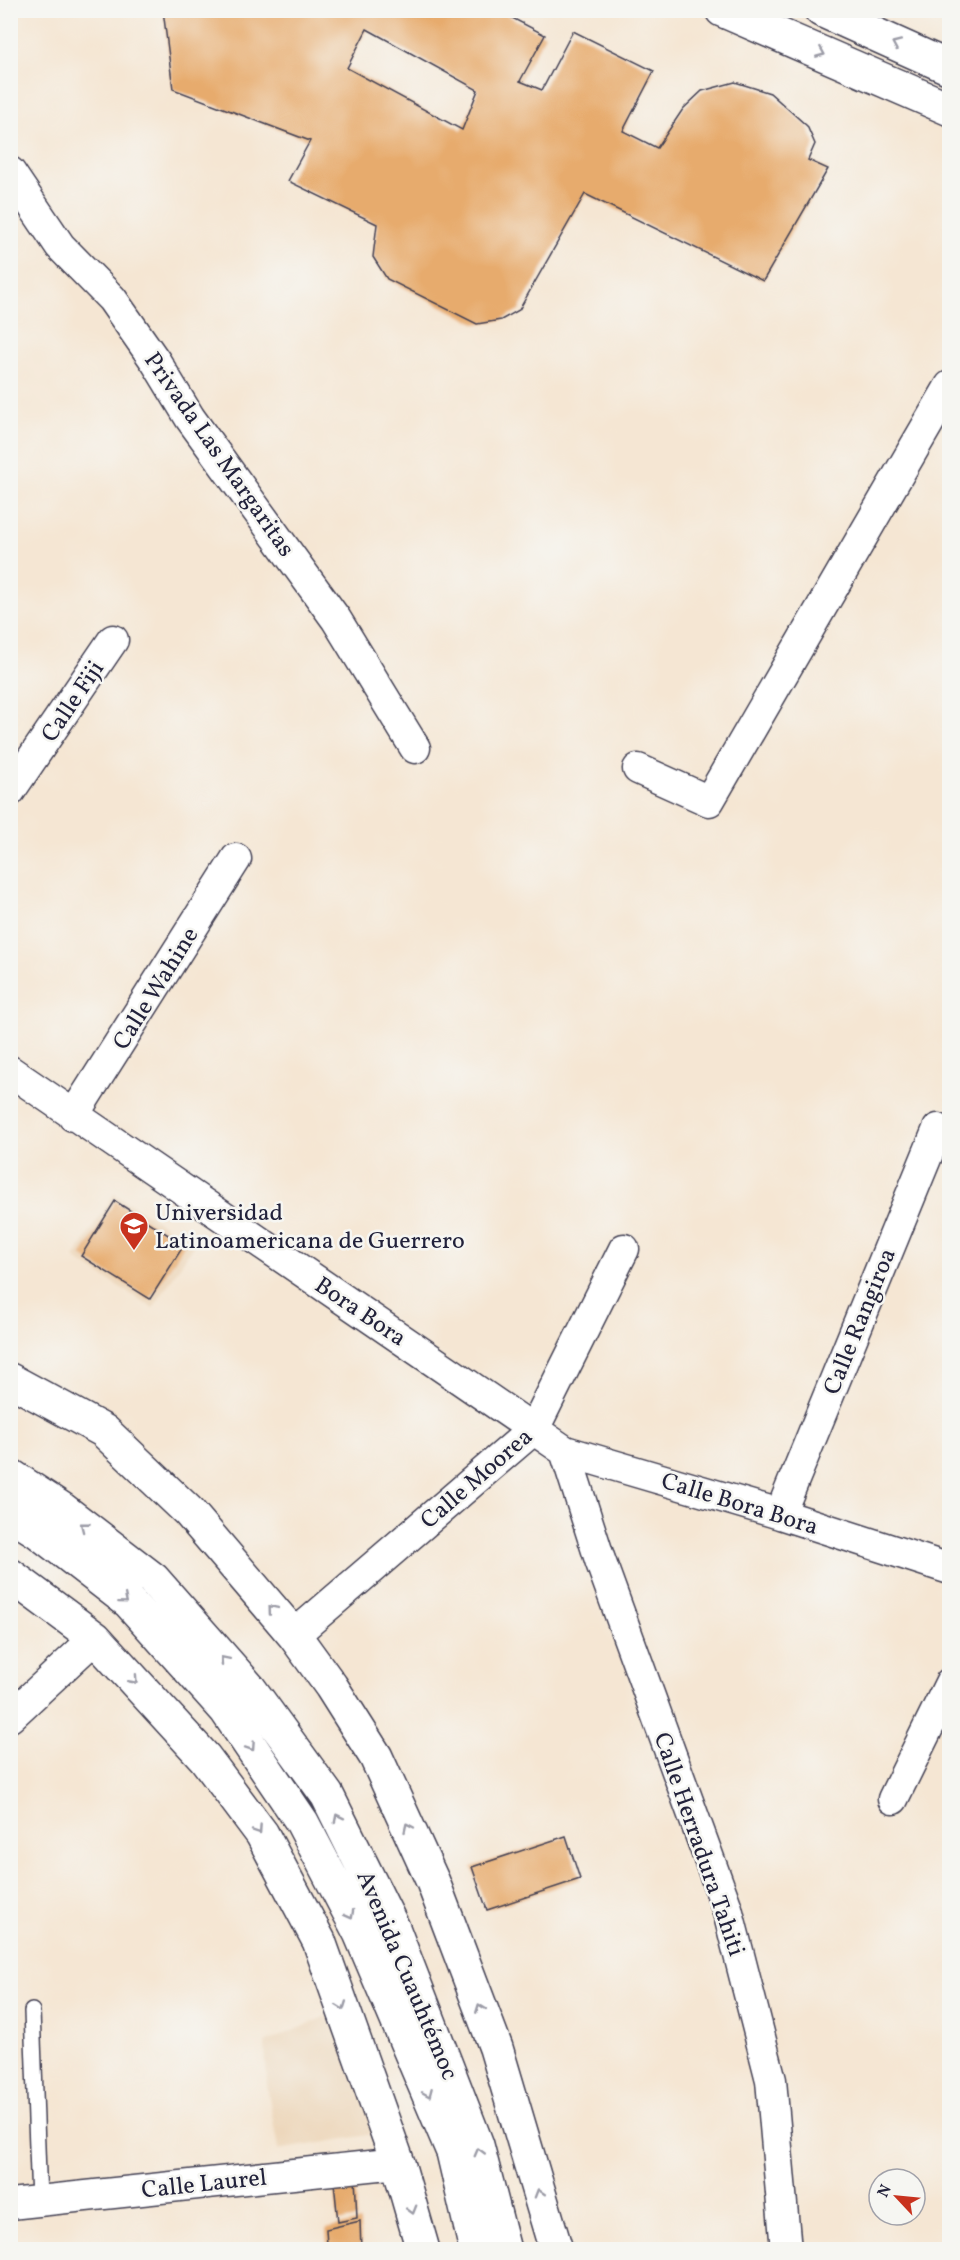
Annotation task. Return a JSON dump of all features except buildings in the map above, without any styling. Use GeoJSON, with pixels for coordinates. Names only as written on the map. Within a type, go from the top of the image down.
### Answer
{"type":"FeatureCollection","features":[{"type":"Feature","properties":{"kind":"main road"},"geometry":{"type":"LineString","coordinates":[[722,10],[772,20],[950,109]]}},
{"type":"Feature","properties":{"kind":"main road"},"geometry":{"type":"LineString","coordinates":[[821,10],[950,68]]}},
{"type":"Feature","properties":{"kind":"main road"},"geometry":{"type":"LineString","coordinates":[[10,1380],[104,1431],[189,1512],[294,1635],[331,1686],[375,1757],[433,1882],[496,2048],[556,2250]]}},
{"type":"Feature","properties":{"kind":"main road","name":"Avenida Cuauhtémoc"},"geometry":{"type":"LineString","coordinates":[[10,1475],[62,1509],[153,1579],[250,1689],[327,1795],[393,1928],[477,2145],[504,2250]]}},
{"type":"Feature","properties":{"kind":"main road","name":"Avenida Cuauhtémoc"},"geometry":{"type":"LineString","coordinates":[[10,1514],[37,1531],[129,1602],[226,1710],[302,1822],[360,1933],[453,2152],[476,2250]]}},
{"type":"Feature","properties":{"kind":"main road"},"geometry":{"type":"LineString","coordinates":[[10,1575],[95,1638],[205,1758],[262,1834],[319,1941],[398,2163],[423,2250]]}},
{"type":"Feature","properties":{"kind":"street","name":"Privada Las Margaritas"},"geometry":{"type":"LineString","coordinates":[[10,172],[60,246],[112,298],[156,362],[190,418],[336,619],[415,748]]}},
{"type":"Feature","properties":{"kind":"street"},"geometry":{"type":"LineString","coordinates":[[638,769],[709,801],[950,386]]}},
{"type":"Feature","properties":{"kind":"street","name":"Calle Fiji"},"geometry":{"type":"LineString","coordinates":[[10,791],[112,640]]}},
{"type":"Feature","properties":{"kind":"street","name":"Calle Wahine"},"geometry":{"type":"LineString","coordinates":[[73,1116],[237,859]]}},
{"type":"Feature","properties":{"kind":"street","name":"Bora Bora"},"geometry":{"type":"LineString","coordinates":[[10,1071],[534,1429]]}},
{"type":"Feature","properties":{"kind":"street","name":"Calle Rangiroa"},"geometry":{"type":"LineString","coordinates":[[780,1514],[938,1129]]}},
{"type":"Feature","properties":{"kind":"street","name":"Calle Moorea"},"geometry":{"type":"LineString","coordinates":[[294,1635],[534,1429],[624,1250]]}},
{"type":"Feature","properties":{"kind":"street","name":"Calle Bora Bora"},"geometry":{"type":"LineString","coordinates":[[534,1429],[566,1451],[780,1514],[950,1569]]}},
{"type":"Feature","properties":{"kind":"street","name":"Calle Herradura Tahiti"},"geometry":{"type":"LineString","coordinates":[[566,1451],[600,1560],[727,1908],[771,2080],[786,2250]]}},
{"type":"Feature","properties":{"kind":"street"},"geometry":{"type":"LineString","coordinates":[[10,1717],[95,1638]]}},
{"type":"Feature","properties":{"kind":"street"},"geometry":{"type":"LineString","coordinates":[[893,1799],[950,1683]]}},
{"type":"Feature","properties":{"kind":"street","name":"Calle Laurel"},"geometry":{"type":"LineString","coordinates":[[25,2202],[398,2163]]}},
{"type":"Feature","properties":{"kind":"lane"},"geometry":{"type":"LineString","coordinates":[[25,2202],[32,2012]]}},
{"type":"Feature","properties":{"kind":"shaded area","name":"Universidad Latinoamericana de Guerrero"},"geometry":{"type":"Polygon","coordinates":[[[114,1194],[194,1244],[153,1308],[74,1258],[114,1194]]]}},
{"type":"Feature","properties":{"kind":"shaded area"},"geometry":{"type":"Polygon","coordinates":[[[338,2011],[381,2133],[278,2150],[267,2085],[265,2043],[338,2011]]]}},
{"type":"Feature","properties":{"kind":"place","name":"Universidad Latinoamericana de Guerrero"},"geometry":{"type":"Point","coordinates":[134,1252]}}]}
